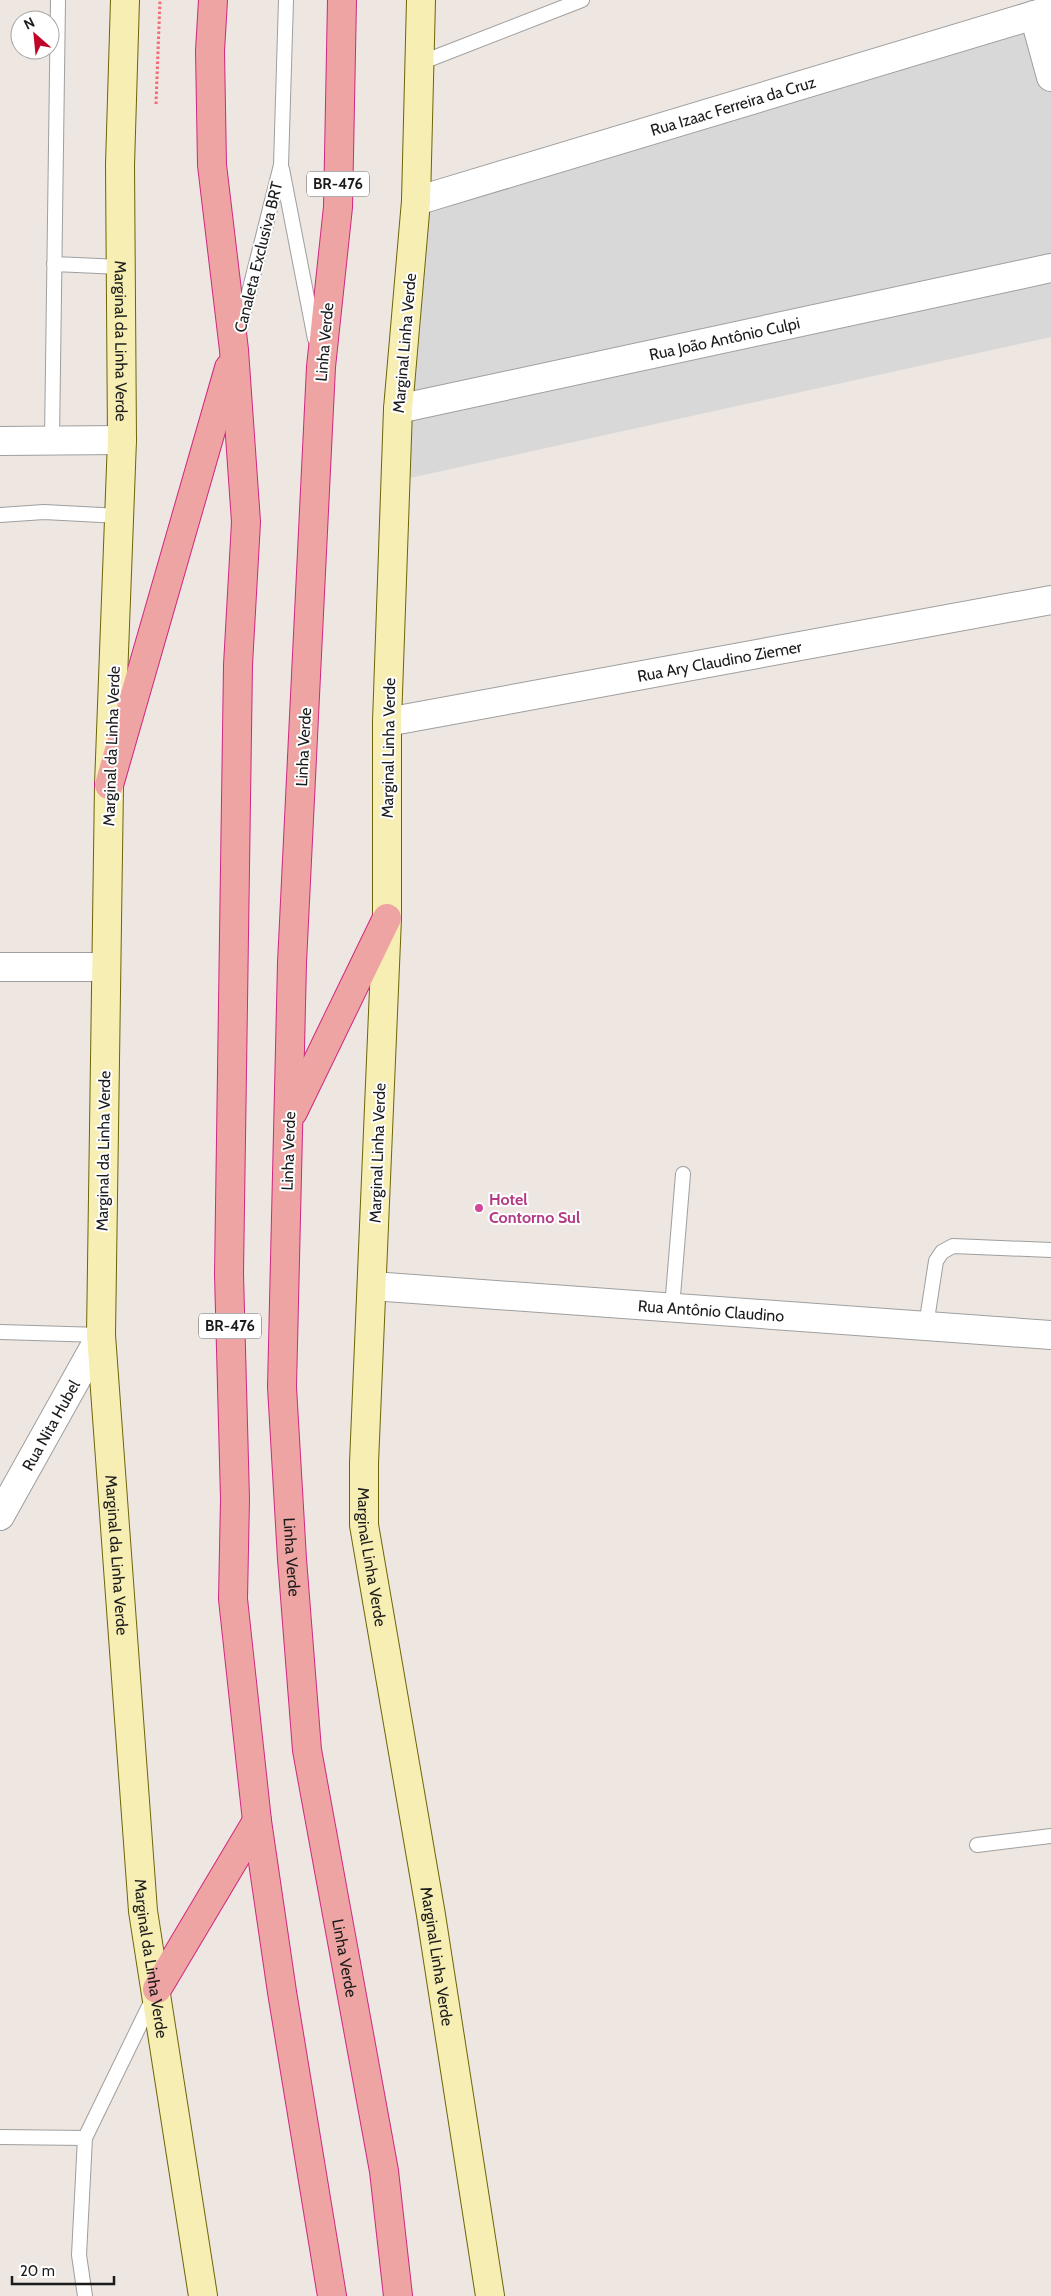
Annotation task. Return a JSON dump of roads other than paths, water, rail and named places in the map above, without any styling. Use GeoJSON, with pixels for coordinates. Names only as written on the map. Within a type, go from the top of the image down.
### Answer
{"type":"FeatureCollection","features":[{"type":"Feature","properties":{"kind":"highway","name":"BR-476"},"geometry":{"type":"LineString","coordinates":[[213,0],[210,51],[212,165],[234,350],[246,522],[238,664],[228,1274],[235,1499],[233,1599],[257,1821],[283,2001],[332,2296]]}},
{"type":"Feature","properties":{"kind":"highway","name":"Linha Verde"},"geometry":{"type":"LineString","coordinates":[[342,0],[338,207],[320,367],[292,964],[290,1120],[283,1294],[282,1387],[292,1558],[307,1750],[384,2171],[398,2296]]}},
{"type":"Feature","properties":{"kind":"highway"},"geometry":{"type":"LineString","coordinates":[[109,785],[234,350]]}},
{"type":"Feature","properties":{"kind":"highway"},"geometry":{"type":"LineString","coordinates":[[290,1120],[387,918]]}},
{"type":"Feature","properties":{"kind":"highway"},"geometry":{"type":"LineString","coordinates":[[157,1989],[257,1821]]}},
{"type":"Feature","properties":{"kind":"main road","name":"Marginal da Linha Verde"},"geometry":{"type":"LineString","coordinates":[[125,0],[120,165],[122,440],[109,785],[101,1335],[143,1911],[157,1989],[203,2296]]}},
{"type":"Feature","properties":{"kind":"main road","name":"Marginal Linha Verde"},"geometry":{"type":"LineString","coordinates":[[422,0],[416,201],[398,409],[387,722],[387,918],[364,1462],[364,1525],[431,1915],[490,2296]]}},
{"type":"Feature","properties":{"kind":"street"},"geometry":{"type":"LineString","coordinates":[[1043,12],[1051,77]]}},
{"type":"Feature","properties":{"kind":"street","name":"Rua Izaac Ferreira da Cruz"},"geometry":{"type":"LineString","coordinates":[[416,201],[1043,12]]}},
{"type":"Feature","properties":{"kind":"street","name":"Rua João Antônio Culpi"},"geometry":{"type":"LineString","coordinates":[[398,409],[1051,268]]}},
{"type":"Feature","properties":{"kind":"street"},"geometry":{"type":"LineString","coordinates":[[0,441],[122,440]]}},
{"type":"Feature","properties":{"kind":"street","name":"Rua Ary Claudino Ziemer"},"geometry":{"type":"LineString","coordinates":[[387,722],[1051,600]]}},
{"type":"Feature","properties":{"kind":"street"},"geometry":{"type":"LineString","coordinates":[[0,967],[105,967]]}},
{"type":"Feature","properties":{"kind":"street","name":"Rua Antônio Claudino"},"geometry":{"type":"LineString","coordinates":[[372,1286],[1051,1335]]}},
{"type":"Feature","properties":{"kind":"street","name":"Rua Nita Hubel"},"geometry":{"type":"LineString","coordinates":[[0,1516],[101,1335]]}},
{"type":"Feature","properties":{"kind":"lane"},"geometry":{"type":"LineString","coordinates":[[52,440],[58,0]]}},
{"type":"Feature","properties":{"kind":"lane","name":"Canaleta Exclusiva BRT"},"geometry":{"type":"LineString","coordinates":[[234,350],[281,165],[286,0]]}},
{"type":"Feature","properties":{"kind":"lane"},"geometry":{"type":"LineString","coordinates":[[420,63],[582,0]]}},
{"type":"Feature","properties":{"kind":"lane","name":"Canaleta Exclusiva BRT"},"geometry":{"type":"LineString","coordinates":[[281,165],[320,367]]}},
{"type":"Feature","properties":{"kind":"lane"},"geometry":{"type":"LineString","coordinates":[[54,264],[121,267]]}},
{"type":"Feature","properties":{"kind":"lane"},"geometry":{"type":"LineString","coordinates":[[0,515],[44,512],[120,516]]}},
{"type":"Feature","properties":{"kind":"lane"},"geometry":{"type":"LineString","coordinates":[[672,1308],[684,1174]]}},
{"type":"Feature","properties":{"kind":"lane"},"geometry":{"type":"LineString","coordinates":[[926,1326],[936,1261],[942,1252],[953,1246],[1051,1250]]}},
{"type":"Feature","properties":{"kind":"lane"},"geometry":{"type":"LineString","coordinates":[[0,1332],[101,1335]]}},
{"type":"Feature","properties":{"kind":"lane"},"geometry":{"type":"LineString","coordinates":[[977,1845],[1051,1836]]}},
{"type":"Feature","properties":{"kind":"lane"},"geometry":{"type":"LineString","coordinates":[[85,2296],[79,2255],[84,2138],[157,1989]]}},
{"type":"Feature","properties":{"kind":"lane"},"geometry":{"type":"LineString","coordinates":[[0,2137],[84,2138]]}},
{"type":"Feature","properties":{"kind":"place","name":"Hotel Contorno Sul"},"geometry":{"type":"Point","coordinates":[479,1208]}}]}
